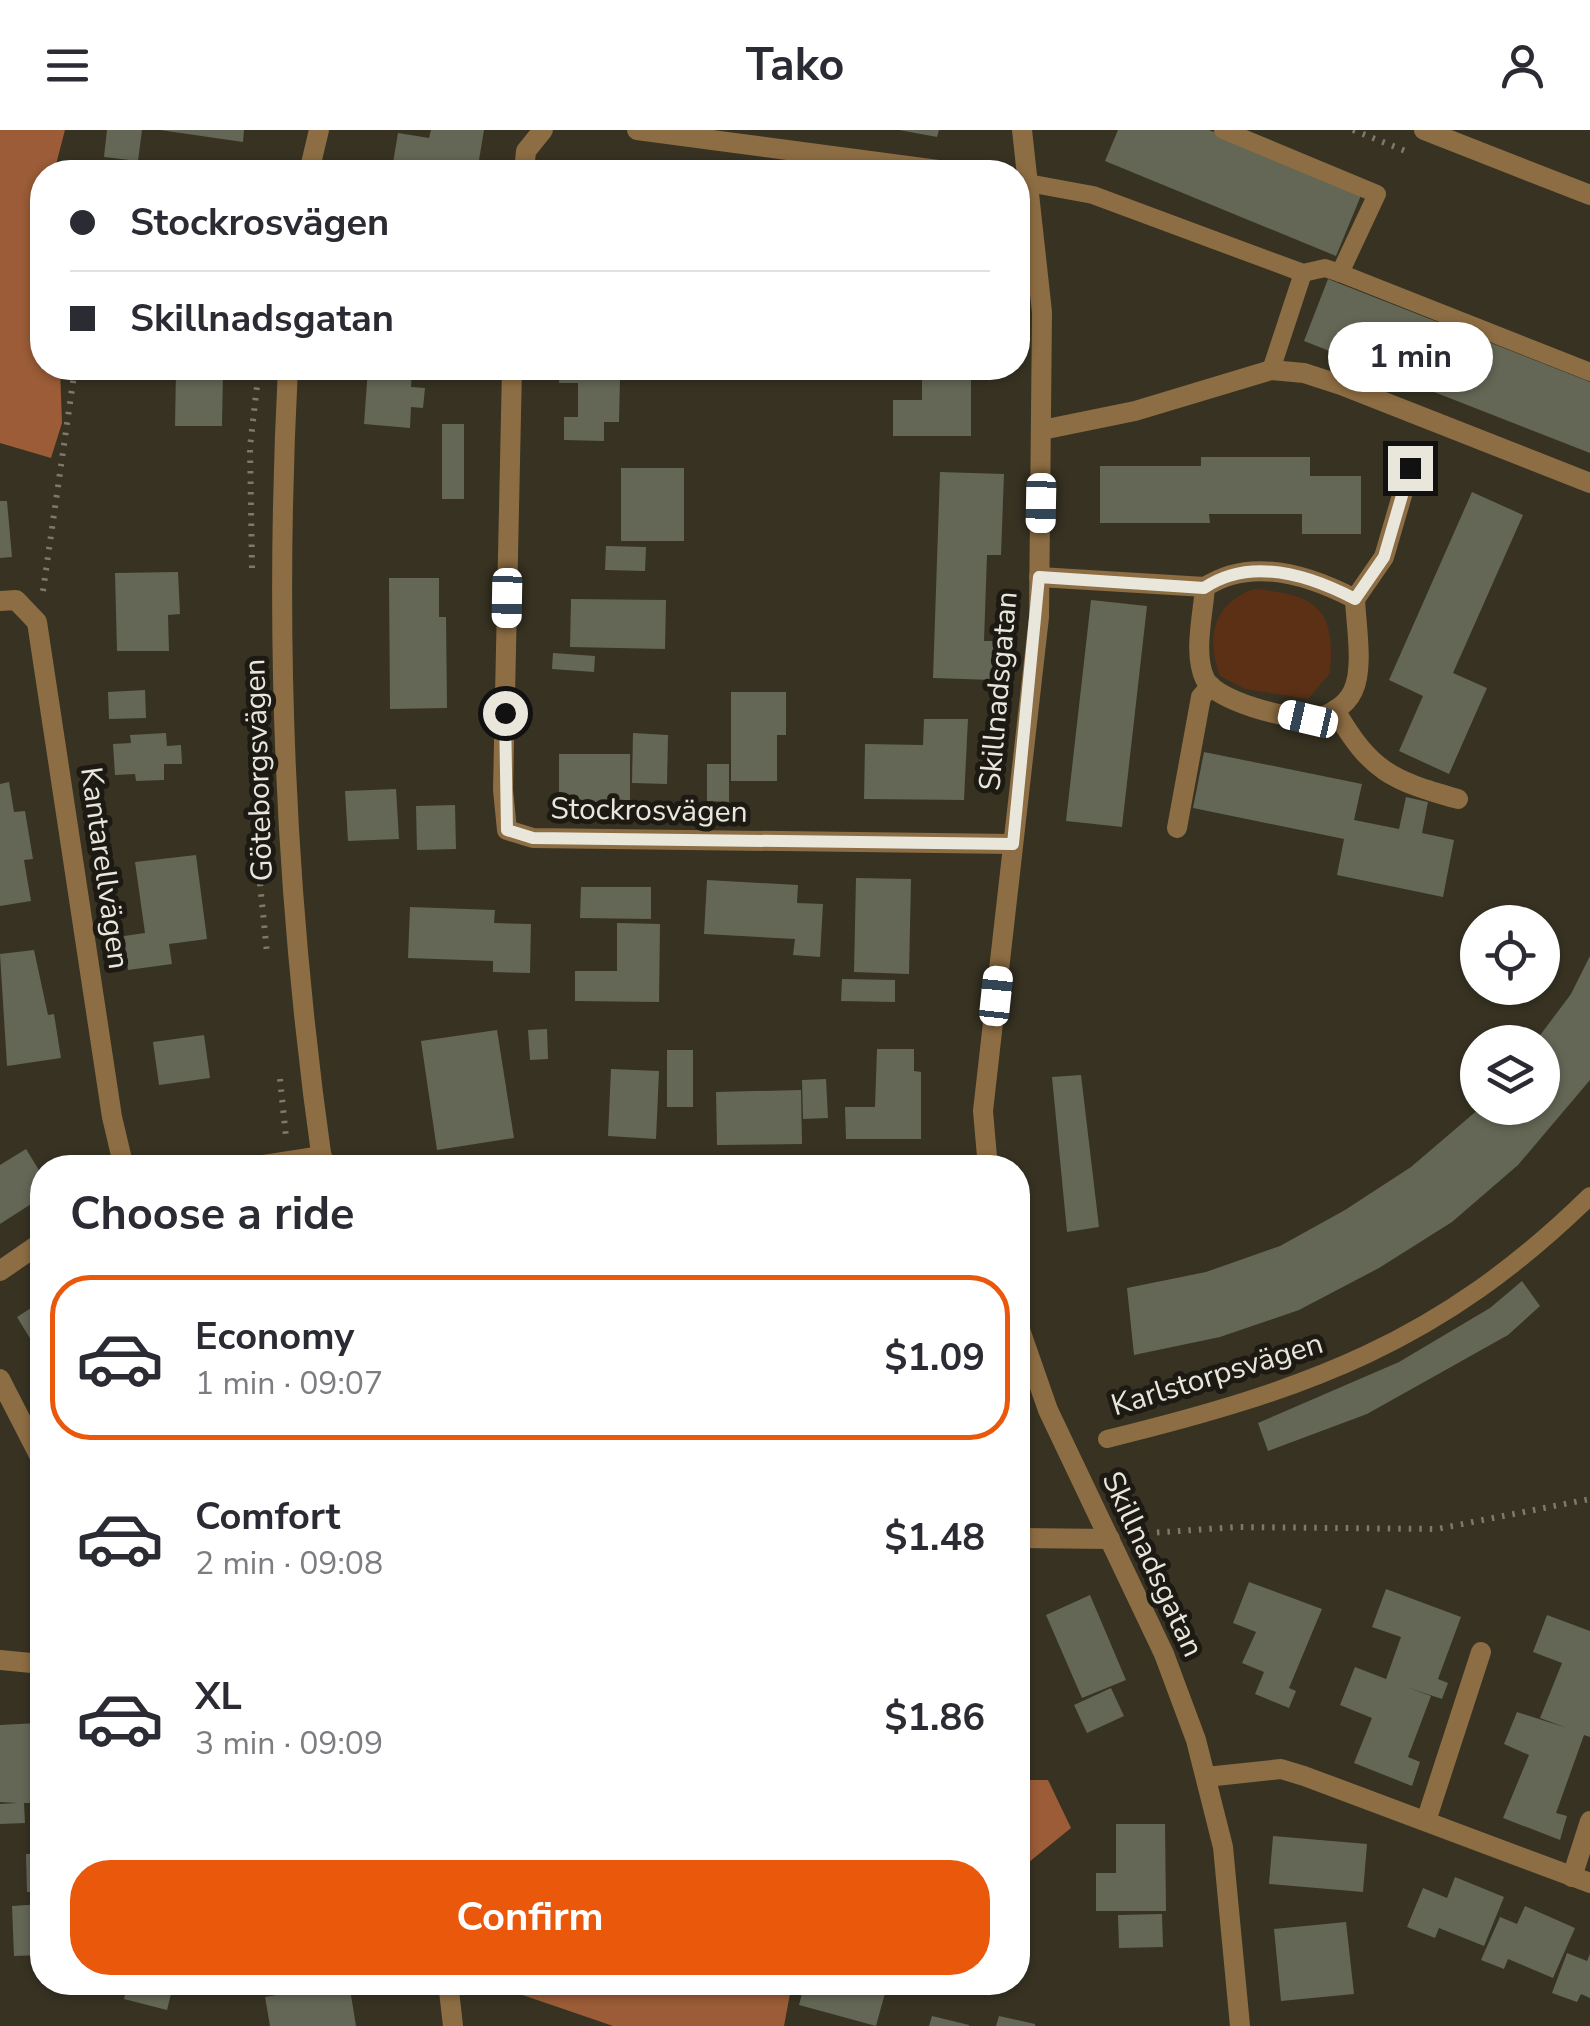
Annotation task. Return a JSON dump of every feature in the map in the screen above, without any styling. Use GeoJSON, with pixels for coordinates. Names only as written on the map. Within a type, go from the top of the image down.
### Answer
{"type":"FeatureCollection","features":[{"type":"Feature","properties":{"kind":"street"},"geometry":{"type":"LineString","coordinates":[[312,160],[319,130]]}},
{"type":"Feature","properties":{"kind":"street"},"geometry":{"type":"LineString","coordinates":[[525,160],[526,151],[543,130]]}},
{"type":"Feature","properties":{"kind":"street"},"geometry":{"type":"LineString","coordinates":[[637,130],[863,160]]}},
{"type":"Feature","properties":{"kind":"street","name":"Skillnadsgatan"},"geometry":{"type":"LineString","coordinates":[[1022,130],[1023,160]]}},
{"type":"Feature","properties":{"kind":"street"},"geometry":{"type":"LineString","coordinates":[[1424,130],[1590,196]]}},
{"type":"Feature","properties":{"kind":"street","name":"Skillnadsgatan"},"geometry":{"type":"LineString","coordinates":[[987,1155],[983,1111],[1039,577],[1042,312],[1030,230]]}},
{"type":"Feature","properties":{"kind":"street"},"geometry":{"type":"LineString","coordinates":[[1042,430],[1135,411],[1271,370],[1304,373],[1590,483]]}},
{"type":"Feature","properties":{"kind":"street","name":"Göteborgsvägen"},"geometry":{"type":"LineString","coordinates":[[288,380],[282,625],[290,860],[322,1155]]}},
{"type":"Feature","properties":{"kind":"street","name":"Stockrosvägen"},"geometry":{"type":"LineString","coordinates":[[512,380],[504,790],[507,830],[533,838],[1013,844]]}},
{"type":"Feature","properties":{"kind":"street"},"geometry":{"type":"LineString","coordinates":[[1204,588],[1200,659],[1210,686],[1231,700],[1308,719],[1335,710],[1356,687],[1355,599],[1384,557],[1410,468]]}},
{"type":"Feature","properties":{"kind":"street","name":"Skillnadsgatan"},"geometry":{"type":"LineString","coordinates":[[1039,577],[1204,588],[1224,574],[1256,570],[1320,580],[1355,599]]}},
{"type":"Feature","properties":{"kind":"street"},"geometry":{"type":"LineString","coordinates":[[0,601],[16,600],[38,622]]}},
{"type":"Feature","properties":{"kind":"street","name":"Kantarellvägen"},"geometry":{"type":"LineString","coordinates":[[38,622],[121,1155]]}},
{"type":"Feature","properties":{"kind":"street"},"geometry":{"type":"LineString","coordinates":[[1177,828],[1201,697],[1210,686]]}},
{"type":"Feature","properties":{"kind":"street"},"geometry":{"type":"LineString","coordinates":[[1335,710],[1355,744],[1398,782],[1458,798]]}},
{"type":"Feature","properties":{"kind":"street"},"geometry":{"type":"LineString","coordinates":[[0,1270],[30,1250]]}},
{"type":"Feature","properties":{"kind":"street","name":"Skillnadsgatan"},"geometry":{"type":"LineString","coordinates":[[1030,1358],[1048,1410],[1164,1654],[1206,1777],[1222,1847],[1240,2026]]}},
{"type":"Feature","properties":{"kind":"street"},"geometry":{"type":"LineString","coordinates":[[0,1379],[30,1437]]}},
{"type":"Feature","properties":{"kind":"street"},"geometry":{"type":"LineString","coordinates":[[1030,1538],[1110,1539]]}},
{"type":"Feature","properties":{"kind":"street"},"geometry":{"type":"LineString","coordinates":[[1426,1821],[1480,1652]]}},
{"type":"Feature","properties":{"kind":"street"},"geometry":{"type":"LineString","coordinates":[[0,1660],[30,1663]]}},
{"type":"Feature","properties":{"kind":"street"},"geometry":{"type":"LineString","coordinates":[[1206,1777],[1281,1770],[1581,1880],[1590,1821]]}},
{"type":"Feature","properties":{"kind":"street"},"geometry":{"type":"LineString","coordinates":[[449,1995],[453,2026]]}},
{"type":"Feature","properties":{"kind":"lane"},"geometry":{"type":"LineString","coordinates":[[1223,130],[1377,194],[1340,273]]}},
{"type":"Feature","properties":{"kind":"lane"},"geometry":{"type":"LineString","coordinates":[[1030,183],[1092,194],[1303,273],[1324,268],[1340,273],[1590,372]]}},
{"type":"Feature","properties":{"kind":"lane"},"geometry":{"type":"LineString","coordinates":[[1271,370],[1303,273]]}},
{"type":"Feature","properties":{"kind":"lane","name":"Karlstorpsvägen"},"geometry":{"type":"LineString","coordinates":[[1107,1439],[1290,1390],[1368,1357],[1504,1274],[1590,1196]]}},
{"type":"Feature","properties":{"kind":"path"},"geometry":{"type":"LineString","coordinates":[[38,622],[74,380]]}},
{"type":"Feature","properties":{"kind":"path"},"geometry":{"type":"LineString","coordinates":[[1110,1539],[1156,1530],[1436,1529],[1590,1499]]}},
{"type":"Feature","properties":{"kind":"shaded area"},"geometry":{"type":"Polygon","coordinates":[[[0,130],[65,130],[57,160],[30,160],[30,380],[60,380],[62,423],[51,458],[0,443],[0,130]]]}},
{"type":"Feature","properties":{"kind":"shaded area"},"geometry":{"type":"Polygon","coordinates":[[[1254,589],[1293,595],[1318,608],[1325,619],[1331,651],[1330,673],[1308,699],[1245,689],[1220,676],[1213,648],[1216,623],[1230,603],[1254,589]]]}},
{"type":"Feature","properties":{"kind":"shaded area"},"geometry":{"type":"Polygon","coordinates":[[[1030,1780],[1048,1780],[1071,1828],[1030,1861],[1030,1780]]]}},
{"type":"Feature","properties":{"kind":"shaded area"},"geometry":{"type":"Polygon","coordinates":[[[523,1995],[790,1995],[784,2026],[613,2026],[523,1995]]]}},
{"type":"Feature","properties":{"kind":"building"},"geometry":{"type":"Polygon","coordinates":[[[107,130],[142,130],[138,160],[104,157],[107,130]]]}},
{"type":"Feature","properties":{"kind":"building"},"geometry":{"type":"Polygon","coordinates":[[[160,130],[244,130],[243,142],[160,130]]]}},
{"type":"Feature","properties":{"kind":"building"},"geometry":{"type":"Polygon","coordinates":[[[431,130],[484,130],[479,160],[394,160],[398,133],[429,138],[431,130]]]}},
{"type":"Feature","properties":{"kind":"building"},"geometry":{"type":"Polygon","coordinates":[[[899,130],[939,130],[937,137],[899,130]]]}},
{"type":"Feature","properties":{"kind":"building"},"geometry":{"type":"Polygon","coordinates":[[[1118,130],[1209,130],[1362,193],[1336,256],[1105,161],[1118,130]]]}},
{"type":"Feature","properties":{"kind":"building"},"geometry":{"type":"Polygon","coordinates":[[[1328,279],[1590,382],[1590,453],[1304,341],[1328,279]]]}},
{"type":"Feature","properties":{"kind":"building"},"geometry":{"type":"Polygon","coordinates":[[[176,380],[223,380],[222,426],[175,426],[176,380]]]}},
{"type":"Feature","properties":{"kind":"building"},"geometry":{"type":"Polygon","coordinates":[[[367,380],[411,380],[411,387],[425,388],[423,408],[411,407],[410,428],[364,424],[367,380]]]}},
{"type":"Feature","properties":{"kind":"building"},"geometry":{"type":"Polygon","coordinates":[[[620,380],[619,422],[604,422],[604,441],[564,440],[564,417],[578,417],[578,383],[559,383],[620,380]]]}},
{"type":"Feature","properties":{"kind":"building"},"geometry":{"type":"Polygon","coordinates":[[[922,380],[971,380],[971,436],[893,436],[893,400],[922,400],[922,380]]]}},
{"type":"Feature","properties":{"kind":"building"},"geometry":{"type":"Polygon","coordinates":[[[442,424],[464,424],[464,499],[442,499],[442,424]]]}},
{"type":"Feature","properties":{"kind":"building"},"geometry":{"type":"Polygon","coordinates":[[[1201,457],[1310,457],[1310,476],[1361,476],[1361,534],[1302,534],[1302,514],[1209,514],[1210,523],[1100,523],[1100,466],[1201,466],[1201,457]]]}},
{"type":"Feature","properties":{"kind":"building"},"geometry":{"type":"Polygon","coordinates":[[[621,468],[684,468],[684,541],[621,541],[621,468]]]}},
{"type":"Feature","properties":{"kind":"building"},"geometry":{"type":"Polygon","coordinates":[[[940,472],[1004,474],[1001,555],[987,555],[984,641],[995,641],[993,680],[933,678],[940,472]]]}},
{"type":"Feature","properties":{"kind":"building"},"geometry":{"type":"Polygon","coordinates":[[[1472,492],[1523,515],[1453,673],[1487,688],[1449,774],[1399,751],[1423,696],[1389,680],[1472,492]]]}},
{"type":"Feature","properties":{"kind":"building"},"geometry":{"type":"Polygon","coordinates":[[[0,501],[7,501],[12,557],[0,558],[0,501]]]}},
{"type":"Feature","properties":{"kind":"building"},"geometry":{"type":"Polygon","coordinates":[[[606,546],[646,547],[645,571],[605,570],[606,546]]]}},
{"type":"Feature","properties":{"kind":"building"},"geometry":{"type":"Polygon","coordinates":[[[178,572],[180,614],[168,615],[169,651],[117,651],[115,573],[178,572]]]}},
{"type":"Feature","properties":{"kind":"building"},"geometry":{"type":"Polygon","coordinates":[[[389,578],[439,578],[439,617],[446,617],[447,708],[390,709],[389,578]]]}},
{"type":"Feature","properties":{"kind":"building"},"geometry":{"type":"Polygon","coordinates":[[[571,599],[666,600],[665,649],[570,647],[571,599]]]}},
{"type":"Feature","properties":{"kind":"building"},"geometry":{"type":"Polygon","coordinates":[[[1091,600],[1147,606],[1122,827],[1066,821],[1091,600]]]}},
{"type":"Feature","properties":{"kind":"building"},"geometry":{"type":"Polygon","coordinates":[[[553,653],[595,656],[594,672],[552,669],[553,653]]]}},
{"type":"Feature","properties":{"kind":"building"},"geometry":{"type":"Polygon","coordinates":[[[145,690],[146,718],[109,719],[108,692],[145,690]]]}},
{"type":"Feature","properties":{"kind":"building"},"geometry":{"type":"Polygon","coordinates":[[[731,692],[786,692],[786,735],[777,735],[777,781],[731,781],[731,692]]]}},
{"type":"Feature","properties":{"kind":"building"},"geometry":{"type":"Polygon","coordinates":[[[924,719],[968,719],[964,800],[864,799],[865,744],[923,745],[924,719]]]}},
{"type":"Feature","properties":{"kind":"building"},"geometry":{"type":"Polygon","coordinates":[[[166,733],[167,746],[181,745],[182,764],[164,764],[164,780],[136,781],[135,774],[115,775],[113,744],[131,743],[130,735],[166,733]]]}},
{"type":"Feature","properties":{"kind":"building"},"geometry":{"type":"Polygon","coordinates":[[[633,733],[668,735],[667,784],[632,783],[633,733]]]}},
{"type":"Feature","properties":{"kind":"building"},"geometry":{"type":"Polygon","coordinates":[[[1204,752],[1362,784],[1354,820],[1399,829],[1406,797],[1428,802],[1422,833],[1454,840],[1443,897],[1337,875],[1344,839],[1193,808],[1204,752]]]}},
{"type":"Feature","properties":{"kind":"building"},"geometry":{"type":"Polygon","coordinates":[[[559,754],[630,754],[630,802],[559,802],[559,754]]]}},
{"type":"Feature","properties":{"kind":"building"},"geometry":{"type":"Polygon","coordinates":[[[707,764],[729,764],[729,802],[707,801],[707,764]]]}},
{"type":"Feature","properties":{"kind":"building"},"geometry":{"type":"Polygon","coordinates":[[[9,782],[14,812],[25,811],[33,859],[24,860],[31,901],[0,906],[0,784],[9,782]]]}},
{"type":"Feature","properties":{"kind":"building"},"geometry":{"type":"Polygon","coordinates":[[[396,789],[399,839],[348,841],[345,791],[396,789]]]}},
{"type":"Feature","properties":{"kind":"building"},"geometry":{"type":"Polygon","coordinates":[[[455,805],[456,849],[417,850],[416,806],[455,805]]]}},
{"type":"Feature","properties":{"kind":"building"},"geometry":{"type":"Polygon","coordinates":[[[196,855],[207,939],[169,944],[172,964],[128,970],[124,936],[145,933],[135,862],[196,855]]]}},
{"type":"Feature","properties":{"kind":"building"},"geometry":{"type":"Polygon","coordinates":[[[856,878],[911,879],[909,974],[854,972],[856,878]]]}},
{"type":"Feature","properties":{"kind":"building"},"geometry":{"type":"Polygon","coordinates":[[[707,880],[798,885],[797,903],[823,904],[820,957],[793,955],[795,939],[704,934],[707,880]]]}},
{"type":"Feature","properties":{"kind":"building"},"geometry":{"type":"Polygon","coordinates":[[[581,887],[651,887],[651,919],[580,918],[581,887]]]}},
{"type":"Feature","properties":{"kind":"building"},"geometry":{"type":"Polygon","coordinates":[[[410,907],[495,910],[494,923],[531,924],[530,973],[493,972],[493,961],[408,958],[410,907]]]}},
{"type":"Feature","properties":{"kind":"building"},"geometry":{"type":"Polygon","coordinates":[[[617,923],[660,924],[659,1002],[575,1001],[575,971],[617,971],[617,923]]]}},
{"type":"Feature","properties":{"kind":"building"},"geometry":{"type":"Polygon","coordinates":[[[34,950],[48,1015],[54,1014],[61,1058],[7,1066],[0,954],[34,950]]]}},
{"type":"Feature","properties":{"kind":"building"},"geometry":{"type":"Polygon","coordinates":[[[1590,956],[1590,1080],[1560,1115],[1560,1025],[1548,1025],[1571,994],[1590,956]]]}},
{"type":"Feature","properties":{"kind":"building"},"geometry":{"type":"Polygon","coordinates":[[[842,979],[895,980],[895,1002],[841,1001],[842,979]]]}},
{"type":"Feature","properties":{"kind":"building"},"geometry":{"type":"Polygon","coordinates":[[[547,1029],[548,1059],[530,1060],[528,1030],[547,1029]]]}},
{"type":"Feature","properties":{"kind":"building"},"geometry":{"type":"Polygon","coordinates":[[[497,1030],[514,1138],[437,1150],[421,1041],[497,1030]]]}},
{"type":"Feature","properties":{"kind":"building"},"geometry":{"type":"Polygon","coordinates":[[[204,1035],[210,1078],[159,1085],[153,1042],[204,1035]]]}},
{"type":"Feature","properties":{"kind":"building"},"geometry":{"type":"Polygon","coordinates":[[[877,1049],[914,1049],[914,1071],[921,1072],[921,1139],[846,1139],[845,1107],[875,1107],[877,1049]]]}},
{"type":"Feature","properties":{"kind":"building"},"geometry":{"type":"Polygon","coordinates":[[[667,1050],[693,1050],[693,1107],[667,1107],[667,1050]]]}},
{"type":"Feature","properties":{"kind":"building"},"geometry":{"type":"Polygon","coordinates":[[[611,1069],[659,1071],[656,1139],[608,1136],[611,1069]]]}},
{"type":"Feature","properties":{"kind":"building"},"geometry":{"type":"Polygon","coordinates":[[[1081,1075],[1099,1227],[1067,1232],[1052,1077],[1081,1075]]]}},
{"type":"Feature","properties":{"kind":"building"},"geometry":{"type":"Polygon","coordinates":[[[826,1079],[828,1118],[803,1119],[802,1080],[826,1079]]]}},
{"type":"Feature","properties":{"kind":"building"},"geometry":{"type":"Polygon","coordinates":[[[801,1090],[802,1144],[717,1145],[716,1092],[801,1090]]]}},
{"type":"Feature","properties":{"kind":"building"},"geometry":{"type":"Polygon","coordinates":[[[1460,1125],[1552,1125],[1518,1165],[1452,1222],[1379,1268],[1299,1310],[1220,1337],[1134,1355],[1127,1288],[1206,1272],[1280,1246],[1411,1167],[1460,1125]]]}},
{"type":"Feature","properties":{"kind":"building"},"geometry":{"type":"Polygon","coordinates":[[[26,1149],[30,1156],[30,1205],[0,1224],[0,1165],[26,1149]]]}},
{"type":"Feature","properties":{"kind":"building"},"geometry":{"type":"Polygon","coordinates":[[[1522,1281],[1540,1306],[1508,1335],[1367,1414],[1268,1451],[1258,1423],[1399,1362],[1490,1308],[1522,1281]]]}},
{"type":"Feature","properties":{"kind":"building"},"geometry":{"type":"Polygon","coordinates":[[[30,1309],[30,1338],[17,1317],[30,1309]]]}},
{"type":"Feature","properties":{"kind":"building"},"geometry":{"type":"Polygon","coordinates":[[[1249,1582],[1322,1609],[1289,1688],[1296,1691],[1289,1708],[1255,1694],[1264,1672],[1242,1663],[1256,1632],[1233,1623],[1249,1582]]]}},
{"type":"Feature","properties":{"kind":"building"},"geometry":{"type":"Polygon","coordinates":[[[1386,1589],[1461,1617],[1438,1679],[1448,1683],[1442,1699],[1406,1687],[1431,1696],[1408,1757],[1420,1762],[1412,1786],[1354,1763],[1372,1718],[1340,1705],[1355,1667],[1386,1679],[1401,1637],[1372,1627],[1386,1589]]]}},
{"type":"Feature","properties":{"kind":"building"},"geometry":{"type":"Polygon","coordinates":[[[1090,1595],[1126,1680],[1082,1698],[1046,1615],[1090,1595]]]}},
{"type":"Feature","properties":{"kind":"building"},"geometry":{"type":"Polygon","coordinates":[[[1547,1615],[1590,1631],[1590,1737],[1584,1735],[1556,1813],[1567,1816],[1560,1840],[1503,1818],[1529,1755],[1504,1744],[1517,1712],[1567,1728],[1540,1718],[1562,1663],[1533,1652],[1547,1615]]]}},
{"type":"Feature","properties":{"kind":"building"},"geometry":{"type":"Polygon","coordinates":[[[1111,1688],[1124,1716],[1087,1733],[1074,1705],[1111,1688]]]}},
{"type":"Feature","properties":{"kind":"building"},"geometry":{"type":"Polygon","coordinates":[[[30,1723],[30,1803],[24,1803],[25,1823],[0,1824],[0,1804],[18,1803],[0,1802],[0,1725],[30,1723]]]}},
{"type":"Feature","properties":{"kind":"building"},"geometry":{"type":"Polygon","coordinates":[[[1116,1824],[1165,1824],[1166,1911],[1096,1911],[1096,1873],[1116,1873],[1116,1824]]]}},
{"type":"Feature","properties":{"kind":"building"},"geometry":{"type":"Polygon","coordinates":[[[1273,1836],[1367,1844],[1363,1892],[1269,1884],[1273,1836]]]}},
{"type":"Feature","properties":{"kind":"building"},"geometry":{"type":"Polygon","coordinates":[[[26,1854],[30,1854],[30,1892],[26,1854]]]}},
{"type":"Feature","properties":{"kind":"building"},"geometry":{"type":"Polygon","coordinates":[[[1455,1877],[1504,1897],[1484,1946],[1439,1928],[1435,1938],[1407,1927],[1423,1888],[1447,1898],[1455,1877]]]}},
{"type":"Feature","properties":{"kind":"building"},"geometry":{"type":"Polygon","coordinates":[[[30,1905],[30,1955],[14,1956],[12,1906],[30,1905]]]}},
{"type":"Feature","properties":{"kind":"building"},"geometry":{"type":"Polygon","coordinates":[[[1525,1906],[1575,1928],[1553,1978],[1508,1959],[1504,1969],[1481,1960],[1500,1917],[1517,1924],[1525,1906]]]}},
{"type":"Feature","properties":{"kind":"building"},"geometry":{"type":"Polygon","coordinates":[[[1162,1914],[1163,1947],[1119,1948],[1118,1915],[1162,1914]]]}},
{"type":"Feature","properties":{"kind":"building"},"geometry":{"type":"Polygon","coordinates":[[[1346,1922],[1354,1994],[1281,2001],[1274,1929],[1346,1922]]]}},
{"type":"Feature","properties":{"kind":"building"},"geometry":{"type":"Polygon","coordinates":[[[1567,1953],[1587,1961],[1590,1954],[1590,1998],[1581,1994],[1577,2002],[1552,1993],[1567,1953]]]}},
{"type":"Feature","properties":{"kind":"building"},"geometry":{"type":"Polygon","coordinates":[[[125,1995],[171,1995],[167,2010],[124,1999],[125,1995]]]}},
{"type":"Feature","properties":{"kind":"building"},"geometry":{"type":"Polygon","coordinates":[[[351,1995],[356,2026],[270,2026],[265,1997],[351,1995]]]}},
{"type":"Feature","properties":{"kind":"building"},"geometry":{"type":"Polygon","coordinates":[[[802,1995],[884,1995],[876,2026],[799,2005],[802,1995]]]}},
{"type":"Feature","properties":{"kind":"building"},"geometry":{"type":"Polygon","coordinates":[[[932,2016],[969,2025],[969,2026],[929,2026],[932,2016]]]}},
{"type":"Feature","properties":{"kind":"building"},"geometry":{"type":"Polygon","coordinates":[[[999,2016],[1035,2024],[1035,2026],[996,2026],[999,2016]]]}},
{"type":"Feature","properties":{"kind":"route"},"geometry":{"type":"LineString","coordinates":[[505,713],[507,830],[533,838],[1013,844],[1039,617],[1039,577],[1204,588],[1224,574],[1256,570],[1320,580],[1355,599],[1384,557],[1410,468]]}}]}
